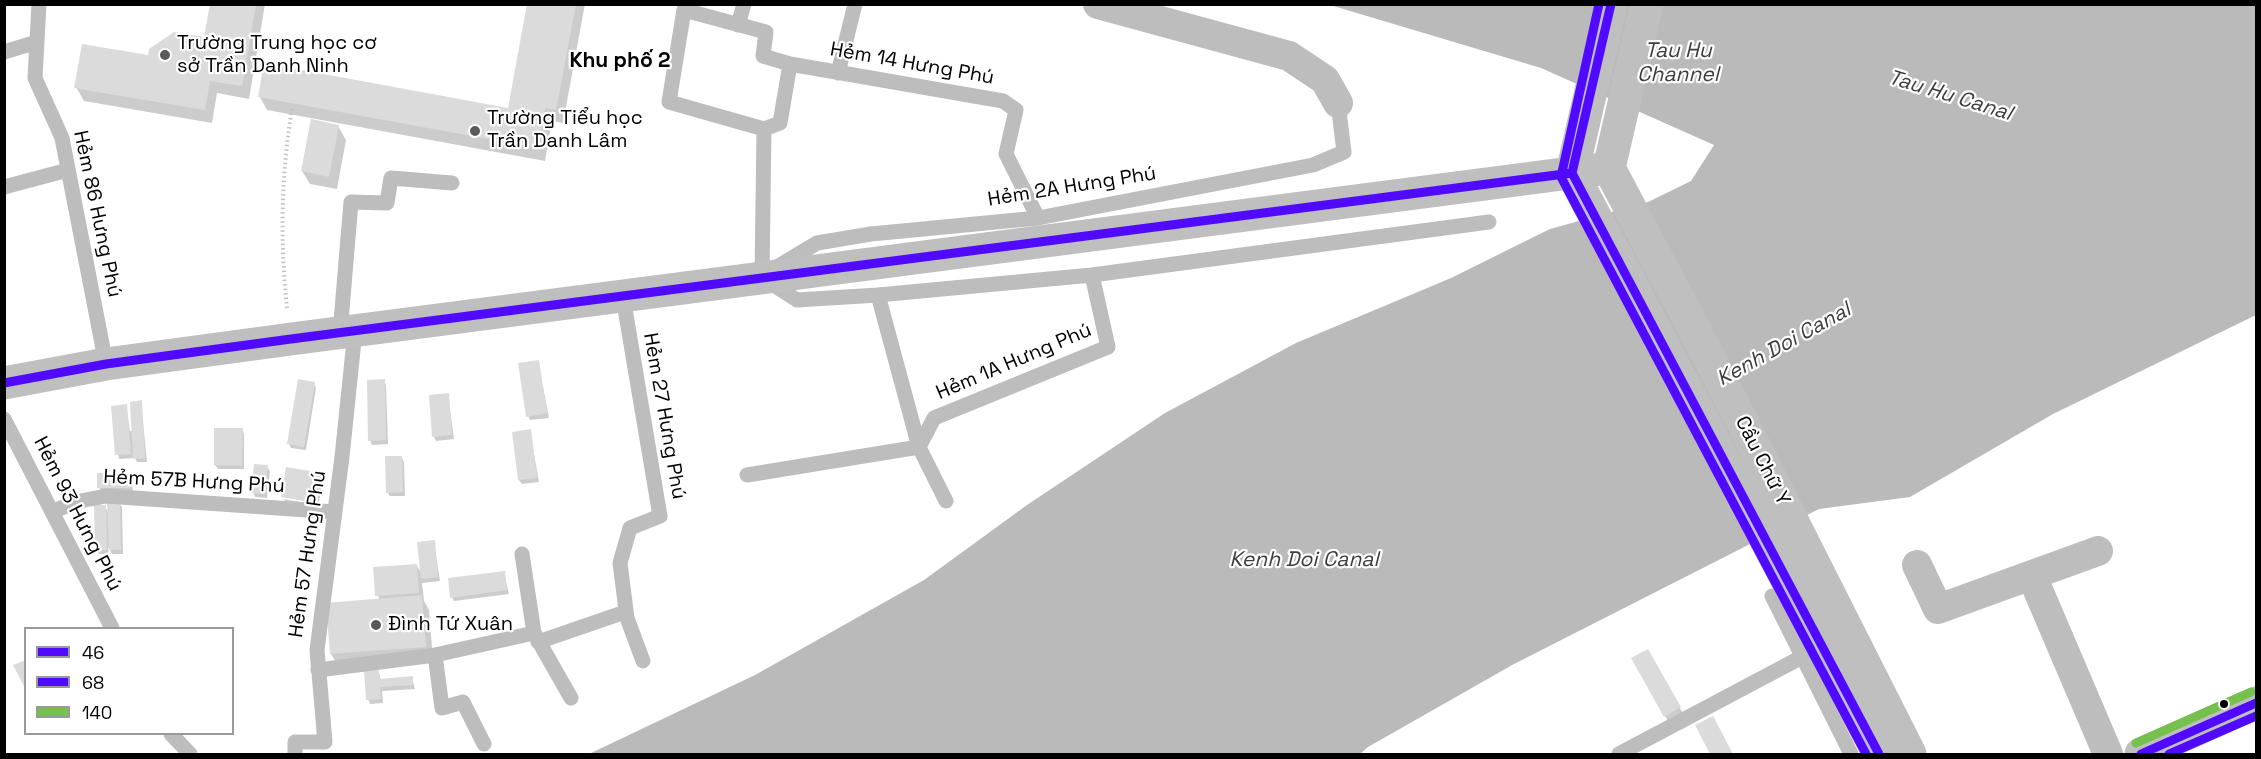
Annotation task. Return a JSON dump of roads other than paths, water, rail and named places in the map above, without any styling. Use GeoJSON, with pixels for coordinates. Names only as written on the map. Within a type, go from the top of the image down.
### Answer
{"type":"FeatureCollection","features":[{"type":"Feature","properties":{"kind":"main road"},"geometry":{"type":"LineString","coordinates":[[1572,173],[1611,4]]}},
{"type":"Feature","properties":{"kind":"main road"},"geometry":{"type":"LineString","coordinates":[[4,383],[106,364],[291,339],[1609,168],[1647,4]]}},
{"type":"Feature","properties":{"kind":"main road","name":"Cầu Chữ Y"},"geometry":{"type":"LineString","coordinates":[[1609,168],[1719,376],[1910,754]]}},
{"type":"Feature","properties":{"kind":"main road","name":"Cầu Chữ Y"},"geometry":{"type":"LineString","coordinates":[[1572,173],[1879,754]]}},
{"type":"Feature","properties":{"kind":"main road"},"geometry":{"type":"LineString","coordinates":[[2141,754],[2256,703]]}},
{"type":"Feature","properties":{"kind":"street"},"geometry":{"type":"LineString","coordinates":[[1098,4],[1289,56],[1324,80],[1338,103]]}},
{"type":"Feature","properties":{"kind":"street"},"geometry":{"type":"LineString","coordinates":[[1917,565],[1938,609],[2098,551]]}},
{"type":"Feature","properties":{"kind":"street"},"geometry":{"type":"LineString","coordinates":[[2032,576],[2108,754]]}},
{"type":"Feature","properties":{"kind":"lane","name":"Hẻm 86 Hưng Phú"},"geometry":{"type":"LineString","coordinates":[[39,4],[35,78],[62,138],[106,364]]}},
{"type":"Feature","properties":{"kind":"lane"},"geometry":{"type":"LineString","coordinates":[[738,25],[744,4]]}},
{"type":"Feature","properties":{"kind":"lane"},"geometry":{"type":"LineString","coordinates":[[838,73],[855,4]]}},
{"type":"Feature","properties":{"kind":"lane","name":"Hẻm 14 Hưng Phú"},"geometry":{"type":"LineString","coordinates":[[764,129],[669,102],[684,10],[765,32],[763,56],[790,64],[1003,101],[1016,110],[1006,154],[1038,218]]}},
{"type":"Feature","properties":{"kind":"lane"},"geometry":{"type":"LineString","coordinates":[[4,52],[37,42]]}},
{"type":"Feature","properties":{"kind":"lane"},"geometry":{"type":"LineString","coordinates":[[790,64],[780,123],[764,129],[762,277],[797,300],[878,295],[1092,274],[1489,222]]}},
{"type":"Feature","properties":{"kind":"lane","name":"Hẻm 2A Hưng Phú"},"geometry":{"type":"LineString","coordinates":[[762,277],[817,243],[872,234],[1038,218],[1313,165],[1344,152],[1338,103]]}},
{"type":"Feature","properties":{"kind":"lane"},"geometry":{"type":"LineString","coordinates":[[4,187],[68,170]]}},
{"type":"Feature","properties":{"kind":"lane","name":"Hẻm 57 Hưng Phú"},"geometry":{"type":"LineString","coordinates":[[295,754],[295,742],[325,742],[317,650],[325,572],[335,513],[348,332],[351,202],[387,203],[391,178],[452,183]]}},
{"type":"Feature","properties":{"kind":"lane","name":"Hẻm 1A Hưng Phú"},"geometry":{"type":"LineString","coordinates":[[919,447],[934,418],[1108,347],[1092,274]]}},
{"type":"Feature","properties":{"kind":"lane"},"geometry":{"type":"LineString","coordinates":[[878,295],[919,447],[946,501]]}},
{"type":"Feature","properties":{"kind":"lane","name":"Hẻm 27 Hưng Phú"},"geometry":{"type":"LineString","coordinates":[[623,297],[660,516],[630,528],[620,562],[626,612],[643,661]]}},
{"type":"Feature","properties":{"kind":"lane","name":"Hẻm 93 Hưng Phú"},"geometry":{"type":"LineString","coordinates":[[4,419],[111,627]]}},
{"type":"Feature","properties":{"kind":"lane"},"geometry":{"type":"LineString","coordinates":[[747,475],[919,447]]}},
{"type":"Feature","properties":{"kind":"lane","name":"Hẻm 57B Hưng Phú"},"geometry":{"type":"LineString","coordinates":[[52,513],[75,502],[106,496],[335,513]]}},
{"type":"Feature","properties":{"kind":"lane"},"geometry":{"type":"LineString","coordinates":[[522,554],[536,637],[571,698]]}},
{"type":"Feature","properties":{"kind":"lane"},"geometry":{"type":"LineString","coordinates":[[1772,596],[1851,754]]}},
{"type":"Feature","properties":{"kind":"lane"},"geometry":{"type":"LineString","coordinates":[[318,670],[435,655],[536,637],[626,612]]}},
{"type":"Feature","properties":{"kind":"lane"},"geometry":{"type":"LineString","coordinates":[[435,655],[442,708],[463,702],[484,744]]}},
{"type":"Feature","properties":{"kind":"lane"},"geometry":{"type":"LineString","coordinates":[[1619,754],[1802,657]]}},
{"type":"Feature","properties":{"kind":"lane"},"geometry":{"type":"LineString","coordinates":[[172,735],[190,754]]}},
{"type":"Feature","properties":{"kind":"water","name":"Kenh Doi Canal"},"geometry":{"type":"Polygon","coordinates":[[[1330,5],[2256,5],[2256,315],[2053,414],[1910,497],[1819,509],[1514,664],[1368,747],[1360,754],[589,754],[755,675],[924,580],[1027,505],[1165,413],[1296,343],[1451,278],[1550,229],[1648,202],[1691,181],[1714,145],[1541,68],[1330,5]]]}},
{"type":"Feature","properties":{"kind":"place","name":"Trường Trung học cơ sở Trần Danh Ninh"},"geometry":{"type":"Point","coordinates":[165,55]}},
{"type":"Feature","properties":{"kind":"place","name":"Trường Tiểu học Trần Danh Lâm"},"geometry":{"type":"Point","coordinates":[475,131]}},
{"type":"Feature","properties":{"kind":"place","name":"Đình Tứ Xuân"},"geometry":{"type":"Point","coordinates":[376,625]}},
{"type":"Feature","properties":{"kind":"district","name":"Khu phố 2"},"geometry":{"type":"Point","coordinates":[620,61]}},
{"type":"Feature","properties":{"kind":"water label","name":"Tau Hu Channel"},"geometry":{"type":"Point","coordinates":[1678,63]}},
{"type":"Feature","properties":{"kind":"water label","name":"Tau Hu Canal"},"geometry":{"type":"Point","coordinates":[1950,96]}}]}
